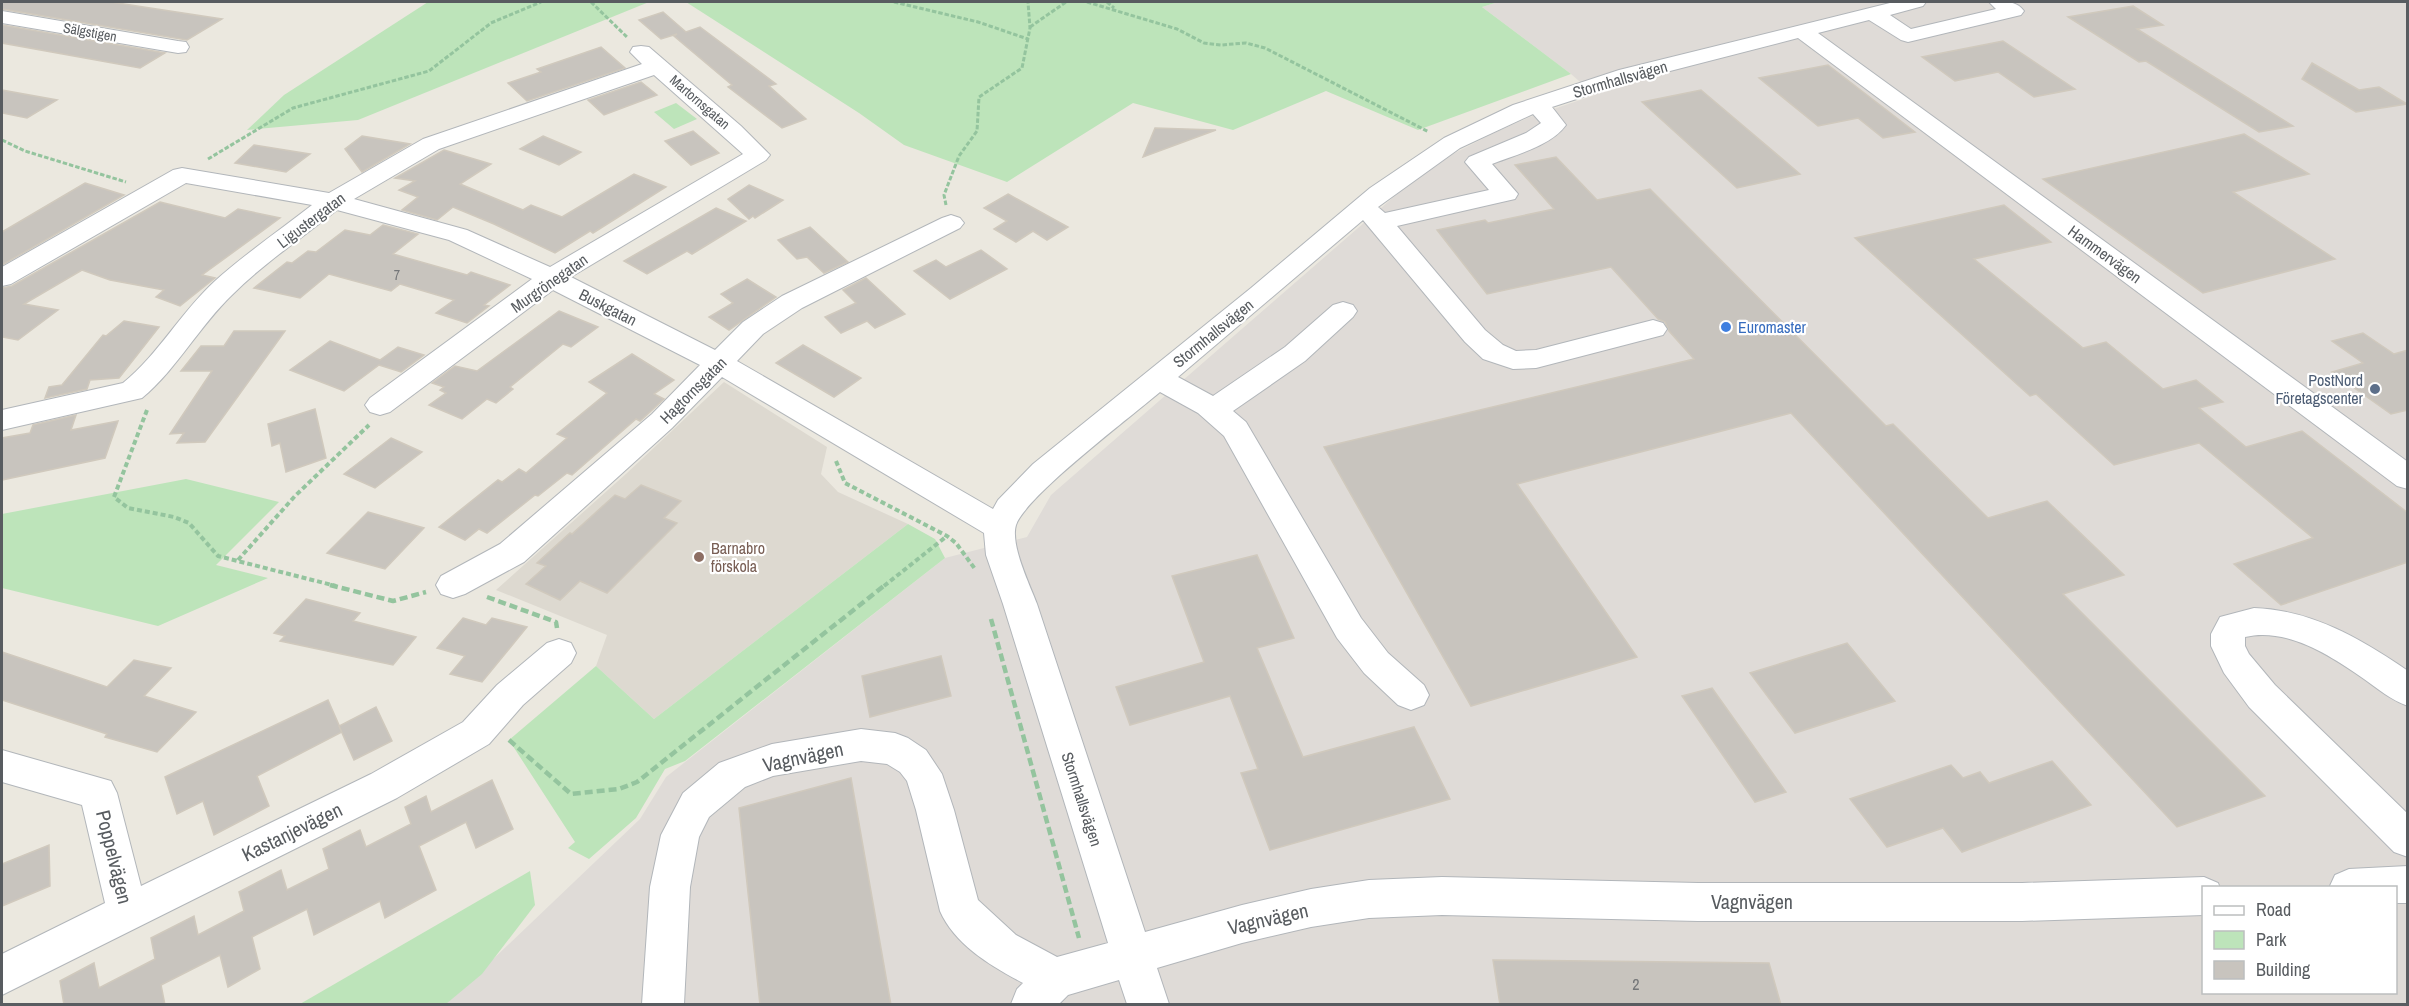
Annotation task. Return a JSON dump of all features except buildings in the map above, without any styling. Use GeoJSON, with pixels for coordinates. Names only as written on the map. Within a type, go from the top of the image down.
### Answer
{"type":"FeatureCollection","features":[{"type":"Feature","properties":{"kind":"street","name":"Stormhallsvägen"},"geometry":{"type":"LineString","coordinates":[[1148,1005],[1020,604],[1002,555],[999,526],[1009,508],[1044,472],[1158,379],[1371,214],[1404,175],[1452,143],[1537,104],[1627,75],[1916,2]]}},
{"type":"Feature","properties":{"kind":"street"},"geometry":{"type":"LineString","coordinates":[[1871,12],[1908,36],[2014,11],[1999,2]]}},
{"type":"Feature","properties":{"kind":"street","name":"Sälgstigen"},"geometry":{"type":"LineString","coordinates":[[2,17],[178,47]]}},
{"type":"Feature","properties":{"kind":"street","name":"Hammervägen"},"geometry":{"type":"LineString","coordinates":[[1802,31],[2408,478]]}},
{"type":"Feature","properties":{"kind":"street","name":"Martornsgatan"},"geometry":{"type":"LineString","coordinates":[[650,59],[758,155]]}},
{"type":"Feature","properties":{"kind":"street","name":"Ligustergatan"},"geometry":{"type":"LineString","coordinates":[[2,420],[132,391],[143,382],[188,326],[224,287],[333,201],[431,144],[650,59]]}},
{"type":"Feature","properties":{"kind":"street"},"geometry":{"type":"LineString","coordinates":[[1371,214],[1506,194],[1478,162],[1534,138],[1554,125],[1537,104]]}},
{"type":"Feature","properties":{"kind":"street","name":"Murgrönegatan"},"geometry":{"type":"LineString","coordinates":[[380,405],[551,278],[758,155]]}},
{"type":"Feature","properties":{"kind":"street"},"geometry":{"type":"LineString","coordinates":[[2,278],[182,175]]}},
{"type":"Feature","properties":{"kind":"street","name":"Buskgatan"},"geometry":{"type":"LineString","coordinates":[[182,175],[333,201],[458,235],[551,278],[719,363],[999,526]]}},
{"type":"Feature","properties":{"kind":"street"},"geometry":{"type":"LineString","coordinates":[[1371,214],[1475,336],[1493,352],[1513,360],[1536,359],[1653,329]]}},
{"type":"Feature","properties":{"kind":"street","name":"Hagtornsgatan"},"geometry":{"type":"LineString","coordinates":[[453,585],[512,553],[662,421],[753,328],[792,302],[951,223]]}},
{"type":"Feature","properties":{"kind":"street"},"geometry":{"type":"LineString","coordinates":[[1215,409],[1295,354],[1343,311]]}},
{"type":"Feature","properties":{"kind":"street"},"geometry":{"type":"LineString","coordinates":[[1158,379],[1215,409],[1234,429],[1349,628],[1376,663],[1411,695]]}},
{"type":"Feature","properties":{"kind":"street"},"geometry":{"type":"LineString","coordinates":[[2408,691],[2330,642],[2298,627],[2259,620],[2232,627],[2228,634],[2228,646],[2236,663],[2262,696],[2408,840]]}},
{"type":"Feature","properties":{"kind":"street","name":"Kastanjevägen"},"geometry":{"type":"LineString","coordinates":[[2,975],[384,786],[476,733],[510,695],[559,653]]}},
{"type":"Feature","properties":{"kind":"street","name":"Vagnvägen"},"geometry":{"type":"LineString","coordinates":[[663,1005],[670,887],[680,835],[696,805],[732,775],[762,764],[861,745],[895,749],[913,760],[923,774],[935,810],[960,911],[1001,949],[1059,984],[1133,957],[1242,924],[1311,908],[1369,899],[1442,896],[1698,902],[1988,902],[2202,896]]}},
{"type":"Feature","properties":{"kind":"street","name":"Poppelvägen"},"geometry":{"type":"LineString","coordinates":[[2,766],[98,793],[128,913]]}},
{"type":"Feature","properties":{"kind":"street"},"geometry":{"type":"LineString","coordinates":[[2378,886],[2408,884]]}},
{"type":"Feature","properties":{"kind":"path"},"geometry":{"type":"LineString","coordinates":[[182,175],[293,108],[429,71],[491,23],[541,2]]}},
{"type":"Feature","properties":{"kind":"path"},"geometry":{"type":"LineString","coordinates":[[591,2],[650,59]]}},
{"type":"Feature","properties":{"kind":"path"},"geometry":{"type":"LineString","coordinates":[[894,2],[978,22],[1028,39]]}},
{"type":"Feature","properties":{"kind":"path"},"geometry":{"type":"LineString","coordinates":[[951,223],[944,195],[959,156],[977,131],[979,97],[1022,68],[1030,28],[1028,2]]}},
{"type":"Feature","properties":{"kind":"path"},"geometry":{"type":"LineString","coordinates":[[1030,28],[1066,2]]}},
{"type":"Feature","properties":{"kind":"path"},"geometry":{"type":"LineString","coordinates":[[1087,2],[1177,29],[1204,43],[1221,45],[1246,43],[1265,48],[1452,143]]}},
{"type":"Feature","properties":{"kind":"path"},"geometry":{"type":"LineString","coordinates":[[1107,2],[1114,9]]}},
{"type":"Feature","properties":{"kind":"path"},"geometry":{"type":"LineString","coordinates":[[2,140],[25,151],[152,191]]}},
{"type":"Feature","properties":{"kind":"path"},"geometry":{"type":"LineString","coordinates":[[132,391],[149,404],[114,497],[118,503],[134,511],[184,520],[195,527],[209,549],[218,556],[393,601],[453,585],[556,622],[559,653]]}},
{"type":"Feature","properties":{"kind":"path"},"geometry":{"type":"LineString","coordinates":[[238,560],[295,496],[366,429],[380,405]]}},
{"type":"Feature","properties":{"kind":"path"},"geometry":{"type":"LineString","coordinates":[[850,441],[843,446],[836,461],[845,483],[947,536],[956,543],[977,572]]}},
{"type":"Feature","properties":{"kind":"path"},"geometry":{"type":"LineString","coordinates":[[487,721],[571,794],[620,789],[637,782],[947,536]]}},
{"type":"Feature","properties":{"kind":"path"},"geometry":{"type":"LineString","coordinates":[[988,612],[1059,984]]}},
{"type":"Feature","properties":{"kind":"shaded area"},"geometry":{"type":"Polygon","coordinates":[[[1498,2],[2407,2],[2407,1004],[446,1004],[640,819],[666,777],[945,558],[1027,537],[1051,495],[1404,188],[1453,154],[1496,132],[1530,117],[1595,95],[1571,74],[1482,7],[1498,2]]]}},
{"type":"Feature","properties":{"kind":"shaded area","name":"Barnabro förskola"},"geometry":{"type":"Polygon","coordinates":[[[724,382],[827,447],[821,474],[838,492],[908,524],[654,719],[596,666],[607,635],[496,590],[627,473],[724,382]]]}},
{"type":"Feature","properties":{"kind":"green space"},"geometry":{"type":"Polygon","coordinates":[[[428,2],[649,2],[358,120],[247,130],[284,95],[428,2]]]}},
{"type":"Feature","properties":{"kind":"green space"},"geometry":{"type":"Polygon","coordinates":[[[686,2],[1498,2],[1482,7],[1571,74],[1418,130],[1326,91],[1233,130],[1133,103],[1007,182],[904,145],[859,113],[686,2]]]}},
{"type":"Feature","properties":{"kind":"green space"},"geometry":{"type":"Polygon","coordinates":[[[676,103],[697,119],[674,129],[654,112],[676,103]]]}},
{"type":"Feature","properties":{"kind":"green space"},"geometry":{"type":"Polygon","coordinates":[[[186,479],[279,502],[216,565],[268,578],[158,626],[2,588],[2,514],[186,479]]]}},
{"type":"Feature","properties":{"kind":"green space"},"geometry":{"type":"Polygon","coordinates":[[[908,524],[935,539],[945,558],[685,761],[665,769],[636,818],[589,859],[568,848],[575,842],[509,740],[596,666],[654,719],[908,524]]]}},
{"type":"Feature","properties":{"kind":"green space"},"geometry":{"type":"Polygon","coordinates":[[[530,871],[535,905],[482,974],[446,1004],[300,1004],[530,871]]]}},
{"type":"Feature","properties":{"kind":"place","name":"Euromaster"},"geometry":{"type":"Point","coordinates":[1726,327]}},
{"type":"Feature","properties":{"kind":"place","name":"PostNord Företagscenter"},"geometry":{"type":"Point","coordinates":[2375,389]}},
{"type":"Feature","properties":{"kind":"place","name":"Barnabro förskola"},"geometry":{"type":"Point","coordinates":[699,557]}}]}
